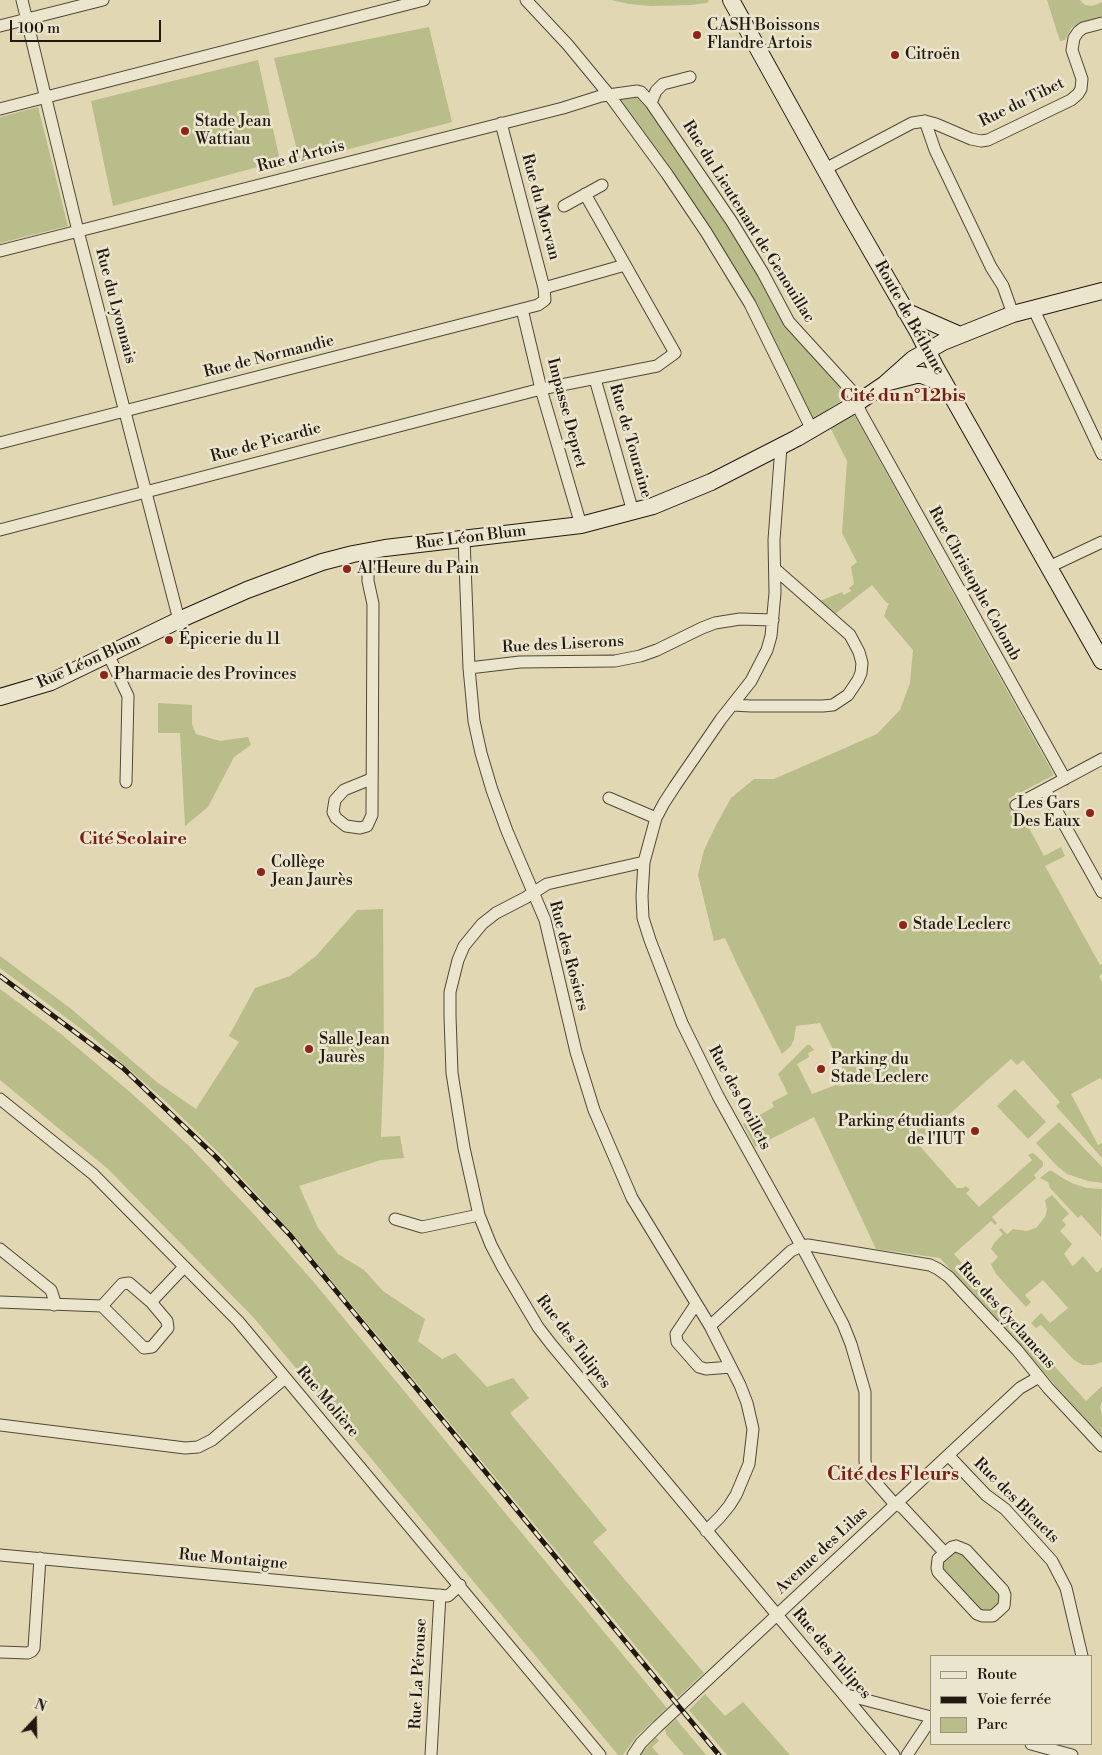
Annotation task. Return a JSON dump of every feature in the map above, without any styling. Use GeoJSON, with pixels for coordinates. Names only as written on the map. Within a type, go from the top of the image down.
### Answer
{"type":"FeatureCollection","features":[{"type":"Feature","properties":{"kind":"street","name":"Rue du Lyonnais"},"geometry":{"type":"LineString","coordinates":[[22,0],[78,230],[126,411],[178,620]]}},
{"type":"Feature","properties":{"kind":"street"},"geometry":{"type":"LineString","coordinates":[[0,26],[103,0]]}},
{"type":"Feature","properties":{"kind":"street"},"geometry":{"type":"LineString","coordinates":[[0,109],[424,0]]}},
{"type":"Feature","properties":{"kind":"street"},"geometry":{"type":"LineString","coordinates":[[526,0],[568,45],[610,96],[667,174],[706,232],[750,304],[812,430]]}},
{"type":"Feature","properties":{"kind":"street","name":"Route de Béthune"},"geometry":{"type":"LineString","coordinates":[[731,0],[1102,662]]}},
{"type":"Feature","properties":{"kind":"street","name":"Rue du Tibet"},"geometry":{"type":"LineString","coordinates":[[925,121],[981,141],[988,140],[1071,100],[1081,89],[1082,79],[1072,50],[1074,38],[1083,28],[1102,23]]}},
{"type":"Feature","properties":{"kind":"street"},"geometry":{"type":"LineString","coordinates":[[651,103],[656,91],[663,84],[690,77]]}},
{"type":"Feature","properties":{"kind":"street","name":"Rue du Lieutenant de Genouillac"},"geometry":{"type":"LineString","coordinates":[[610,96],[637,91],[643,94],[651,103],[732,222],[763,273],[789,322],[850,390],[857,403]]}},
{"type":"Feature","properties":{"kind":"street","name":"Rue d'Artois"},"geometry":{"type":"LineString","coordinates":[[0,251],[563,108],[601,96],[610,96]]}},
{"type":"Feature","properties":{"kind":"street"},"geometry":{"type":"LineString","coordinates":[[825,169],[857,150],[912,123],[925,121],[935,150],[991,267],[1003,286],[1013,314]]}},
{"type":"Feature","properties":{"kind":"street","name":"Rue du Morvan"},"geometry":{"type":"LineString","coordinates":[[501,123],[545,294]]}},
{"type":"Feature","properties":{"kind":"street"},"geometry":{"type":"LineString","coordinates":[[564,206],[602,185]]}},
{"type":"Feature","properties":{"kind":"street"},"geometry":{"type":"LineString","coordinates":[[585,194],[625,265]]}},
{"type":"Feature","properties":{"kind":"street","name":"Rue de Normandie"},"geometry":{"type":"LineString","coordinates":[[0,443],[538,305],[545,294],[625,265]]}},
{"type":"Feature","properties":{"kind":"street","name":"Rue de Touraine"},"geometry":{"type":"LineString","coordinates":[[541,389],[657,366],[675,353],[625,265]]}},
{"type":"Feature","properties":{"kind":"street","name":"Rue Léon Blum"},"geometry":{"type":"LineString","coordinates":[[0,697],[51,682],[178,620],[247,590],[322,562],[368,551],[581,525],[653,506],[706,484],[812,430],[885,384],[913,359],[960,335],[1013,314],[1102,291]]}},
{"type":"Feature","properties":{"kind":"street"},"geometry":{"type":"LineString","coordinates":[[1033,308],[1102,454]]}},
{"type":"Feature","properties":{"kind":"street","name":"Impasse Depret"},"geometry":{"type":"LineString","coordinates":[[522,309],[541,389],[581,525]]}},
{"type":"Feature","properties":{"kind":"street"},"geometry":{"type":"LineString","coordinates":[[905,311],[960,335]]}},
{"type":"Feature","properties":{"kind":"street"},"geometry":{"type":"LineString","coordinates":[[885,384],[918,375],[934,380],[950,392]]}},
{"type":"Feature","properties":{"kind":"street","name":"Rue de Touraine"},"geometry":{"type":"LineString","coordinates":[[595,379],[633,512]]}},
{"type":"Feature","properties":{"kind":"street","name":"Rue de Picardie"},"geometry":{"type":"LineString","coordinates":[[0,530],[541,389]]}},
{"type":"Feature","properties":{"kind":"street","name":"Rue Christophe Colomb"},"geometry":{"type":"LineString","coordinates":[[857,403],[861,414],[1065,779]]}},
{"type":"Feature","properties":{"kind":"street","name":"Rue des Oeillets"},"geometry":{"type":"LineString","coordinates":[[781,446],[776,506],[771,636],[762,660],[751,681],[721,719],[671,791],[656,818],[644,862],[642,896],[644,918],[650,940],[682,1023],[718,1096],[843,1324],[860,1370],[865,1392],[865,1462],[868,1469],[875,1482],[896,1504],[903,1508],[944,1552]]}},
{"type":"Feature","properties":{"kind":"street","name":"Rue des Rosiers"},"geometry":{"type":"LineString","coordinates":[[464,538],[469,668],[474,721],[481,753],[507,831],[545,920],[576,1052],[594,1110],[632,1198],[710,1326],[747,1403],[753,1429],[749,1464],[736,1495],[720,1517],[706,1531]]}},
{"type":"Feature","properties":{"kind":"street"},"geometry":{"type":"LineString","coordinates":[[1049,567],[1102,542]]}},
{"type":"Feature","properties":{"kind":"street"},"geometry":{"type":"LineString","coordinates":[[368,551],[368,582],[373,604],[373,808],[370,822],[367,826],[360,828],[346,826],[336,818],[334,812],[335,800],[344,790],[372,779]]}},
{"type":"Feature","properties":{"kind":"street"},"geometry":{"type":"LineString","coordinates":[[733,705],[833,705],[848,695],[861,673],[860,652],[850,635],[774,569]]}},
{"type":"Feature","properties":{"kind":"street","name":"Rue des Liserons"},"geometry":{"type":"LineString","coordinates":[[469,668],[520,662],[615,661],[658,650],[715,623],[740,619],[772,620]]}},
{"type":"Feature","properties":{"kind":"street"},"geometry":{"type":"LineString","coordinates":[[108,654],[128,696],[126,782]]}},
{"type":"Feature","properties":{"kind":"street"},"geometry":{"type":"LineString","coordinates":[[1016,805],[1102,759]]}},
{"type":"Feature","properties":{"kind":"street"},"geometry":{"type":"LineString","coordinates":[[1046,790],[1102,892]]}},
{"type":"Feature","properties":{"kind":"street"},"geometry":{"type":"LineString","coordinates":[[609,798],[656,818]]}},
{"type":"Feature","properties":{"kind":"street","name":"Rue des Tulipes"},"geometry":{"type":"LineString","coordinates":[[644,862],[548,884],[496,913],[482,924],[472,935],[458,960],[450,992],[453,1082],[464,1148],[479,1215],[502,1268],[542,1333],[894,1755]]}},
{"type":"Feature","properties":{"kind":"street","name":"Rue Molière"},"geometry":{"type":"LineString","coordinates":[[0,1099],[93,1174],[238,1321],[600,1755]]}},
{"type":"Feature","properties":{"kind":"street"},"geometry":{"type":"LineString","coordinates":[[395,1219],[422,1227],[479,1215]]}},
{"type":"Feature","properties":{"kind":"street","name":"Rue des Cyclamens"},"geometry":{"type":"LineString","coordinates":[[801,1246],[808,1245],[922,1262],[938,1268],[949,1277],[1017,1350],[1102,1446]]}},
{"type":"Feature","properties":{"kind":"street"},"geometry":{"type":"LineString","coordinates":[[710,1326],[791,1251],[801,1246]]}},
{"type":"Feature","properties":{"kind":"street"},"geometry":{"type":"LineString","coordinates":[[0,1249],[51,1290],[54,1305]]}},
{"type":"Feature","properties":{"kind":"street"},"geometry":{"type":"LineString","coordinates":[[151,1302],[184,1267]]}},
{"type":"Feature","properties":{"kind":"street"},"geometry":{"type":"LineString","coordinates":[[0,1302],[102,1306],[144,1348],[152,1347],[168,1328],[168,1321],[151,1302],[129,1283],[122,1284],[102,1306]]}},
{"type":"Feature","properties":{"kind":"street"},"geometry":{"type":"LineString","coordinates":[[696,1304],[676,1334],[677,1342],[699,1367],[706,1369],[731,1367]]}},
{"type":"Feature","properties":{"kind":"street","name":"Avenue des Lilas"},"geometry":{"type":"LineString","coordinates":[[633,1755],[641,1743],[657,1727],[1020,1388],[1040,1377]]}},
{"type":"Feature","properties":{"kind":"street"},"geometry":{"type":"LineString","coordinates":[[0,1424],[185,1448],[198,1447],[212,1440],[285,1378]]}},
{"type":"Feature","properties":{"kind":"street","name":"Rue des Bleuets"},"geometry":{"type":"LineString","coordinates":[[949,1456],[986,1495],[1005,1510],[1052,1561],[1066,1588],[1082,1655]]}},
{"type":"Feature","properties":{"kind":"street"},"geometry":{"type":"LineString","coordinates":[[952,1546],[966,1550],[1003,1590],[1005,1601],[999,1612],[993,1616],[982,1616],[938,1572],[936,1563],[944,1552],[952,1546]]}},
{"type":"Feature","properties":{"kind":"street","name":"Rue Montaigne"},"geometry":{"type":"LineString","coordinates":[[0,1555],[448,1596],[460,1586]]}},
{"type":"Feature","properties":{"kind":"street"},"geometry":{"type":"LineString","coordinates":[[0,1652],[28,1653],[32,1652],[34,1648],[40,1558]]}},
{"type":"Feature","properties":{"kind":"street","name":"Rue La Pérouse"},"geometry":{"type":"LineString","coordinates":[[431,1755],[440,1595]]}},
{"type":"Feature","properties":{"kind":"street"},"geometry":{"type":"LineString","coordinates":[[843,1694],[930,1718]]}},
{"type":"Feature","properties":{"kind":"street"},"geometry":{"type":"LineString","coordinates":[[907,1755],[930,1720]]}},
{"type":"Feature","properties":{"kind":"street"},"geometry":{"type":"LineString","coordinates":[[1035,1745],[1072,1755]]}},
{"type":"Feature","properties":{"kind":"green space"},"geometry":{"type":"Polygon","coordinates":[[[611,0],[709,0],[707,3],[691,5],[651,6],[611,0]]]}},
{"type":"Feature","properties":{"kind":"green space"},"geometry":{"type":"Polygon","coordinates":[[[1047,0],[1080,0],[1085,5],[1092,6],[1102,2],[1102,16],[1072,27],[1065,40],[1060,41],[1047,0]]]}},
{"type":"Feature","properties":{"kind":"green space","name":"Stade Jean Wattiau"},"geometry":{"type":"Polygon","coordinates":[[[429,27],[452,122],[300,162],[274,58],[429,27]]]}},
{"type":"Feature","properties":{"kind":"green space","name":"Stade Jean Wattiau"},"geometry":{"type":"Polygon","coordinates":[[[258,60],[280,161],[113,206],[91,101],[258,60]]]}},
{"type":"Feature","properties":{"kind":"green space"},"geometry":{"type":"Polygon","coordinates":[[[630,92],[656,109],[789,322],[852,394],[808,422],[750,304],[614,103],[630,92]]]}},
{"type":"Feature","properties":{"kind":"green space"},"geometry":{"type":"Polygon","coordinates":[[[38,107],[68,226],[0,243],[0,117],[38,107]]]}},
{"type":"Feature","properties":{"kind":"green space"},"geometry":{"type":"Polygon","coordinates":[[[853,413],[1054,775],[1008,799],[1014,814],[1020,811],[1044,856],[1061,847],[1065,856],[1045,866],[1100,965],[1102,964],[1102,974],[1099,976],[1102,982],[1102,1080],[1100,1078],[1071,1094],[1098,1145],[1102,1143],[1102,1158],[1056,1106],[1060,1102],[1023,1060],[1017,1065],[1011,1059],[917,1143],[957,1188],[966,1186],[970,1190],[966,1193],[979,1207],[1032,1160],[1028,1155],[1033,1153],[1043,1162],[1043,1166],[1034,1175],[1036,1178],[992,1217],[997,1223],[995,1225],[991,1221],[954,1254],[1012,1319],[1014,1318],[1029,1335],[1028,1337],[1086,1401],[1102,1386],[1100,1407],[1102,1437],[940,1258],[876,1249],[814,1117],[755,1147],[743,1124],[774,1107],[772,1102],[788,1094],[778,1074],[807,1045],[810,1045],[814,1050],[808,1053],[809,1057],[797,1064],[812,1094],[836,1085],[850,1084],[820,1023],[796,1026],[791,1046],[782,1054],[725,938],[714,941],[698,875],[704,850],[731,798],[754,779],[774,779],[877,734],[900,710],[910,683],[913,650],[884,616],[889,603],[872,585],[835,614],[820,601],[842,592],[844,595],[851,591],[849,588],[854,584],[851,567],[857,562],[842,533],[847,461],[830,427],[853,413]]]}},
{"type":"Feature","properties":{"kind":"green space"},"geometry":{"type":"Polygon","coordinates":[[[158,703],[192,705],[192,724],[196,734],[220,741],[248,737],[251,745],[234,757],[208,807],[185,826],[180,733],[158,733],[158,703]]]}},
{"type":"Feature","properties":{"kind":"green space"},"geometry":{"type":"Polygon","coordinates":[[[383,909],[384,1056],[381,1137],[400,1136],[404,1158],[381,1160],[299,1186],[318,1228],[338,1254],[364,1270],[383,1291],[425,1319],[418,1341],[442,1359],[455,1353],[487,1387],[513,1378],[529,1398],[510,1413],[607,1530],[593,1542],[704,1673],[678,1697],[292,1233],[220,1154],[164,1100],[92,1037],[0,968],[0,956],[70,1008],[158,1083],[196,1109],[239,1042],[229,1036],[255,988],[290,976],[316,956],[357,910],[383,909]]]}},
{"type":"Feature","properties":{"kind":"green space"},"geometry":{"type":"Polygon","coordinates":[[[0,989],[61,1034],[130,1092],[189,1146],[250,1210],[312,1280],[667,1708],[637,1736],[623,1755],[618,1755],[254,1318],[108,1169],[0,1080],[0,989]]]}},
{"type":"Feature","properties":{"kind":"green space"},"geometry":{"type":"Polygon","coordinates":[[[1015,1089],[1046,1122],[1028,1139],[997,1106],[1015,1089]]]}},
{"type":"Feature","properties":{"kind":"green space"},"geometry":{"type":"Polygon","coordinates":[[[1059,1122],[1102,1167],[1102,1183],[1088,1181],[1067,1174],[1036,1143],[1059,1122]]]}},
{"type":"Feature","properties":{"kind":"green space"},"geometry":{"type":"Polygon","coordinates":[[[1049,1171],[1074,1184],[1087,1188],[1102,1189],[1101,1237],[1081,1215],[1078,1218],[1050,1188],[1048,1182],[1040,1178],[1049,1171]]]}},
{"type":"Feature","properties":{"kind":"green space"},"geometry":{"type":"Polygon","coordinates":[[[1052,1195],[1069,1214],[1062,1220],[1066,1225],[1060,1231],[1072,1244],[1064,1254],[1073,1266],[1083,1256],[1096,1272],[1102,1267],[1102,1362],[1093,1365],[1083,1365],[1074,1360],[1041,1325],[1036,1328],[1031,1323],[1041,1313],[1050,1323],[1068,1308],[1043,1280],[1025,1295],[1031,1302],[1026,1307],[996,1274],[991,1264],[998,1257],[991,1249],[1003,1234],[999,1230],[1001,1228],[1007,1234],[1013,1229],[1026,1231],[1036,1228],[1045,1217],[1047,1209],[1045,1200],[1052,1195]]]}},
{"type":"Feature","properties":{"kind":"green space"},"geometry":{"type":"Polygon","coordinates":[[[959,1552],[965,1555],[999,1592],[999,1605],[993,1611],[983,1612],[944,1573],[942,1566],[944,1560],[952,1553],[959,1552]]]}},
{"type":"Feature","properties":{"kind":"green space"},"geometry":{"type":"Polygon","coordinates":[[[705,1694],[725,1716],[743,1702],[790,1755],[727,1755],[689,1710],[705,1694]]]}},
{"type":"Feature","properties":{"kind":"green space"},"geometry":{"type":"Polygon","coordinates":[[[676,1719],[706,1755],[684,1755],[666,1734],[665,1729],[676,1719]]]}},
{"type":"Feature","properties":{"kind":"green space"},"geometry":{"type":"Polygon","coordinates":[[[656,1737],[659,1741],[652,1747],[659,1755],[640,1755],[656,1737]]]}},
{"type":"Feature","properties":{"kind":"railway"},"geometry":{"type":"LineString","coordinates":[[0,976],[123,1068],[216,1157],[290,1235],[719,1755]]}},
{"type":"Feature","properties":{"kind":"place","name":"CASH Boissons Flandre Artois"},"geometry":{"type":"Point","coordinates":[697,35]}},
{"type":"Feature","properties":{"kind":"place","name":"Citroën"},"geometry":{"type":"Point","coordinates":[895,55]}},
{"type":"Feature","properties":{"kind":"place","name":"Stade Jean Wattiau"},"geometry":{"type":"Point","coordinates":[185,131]}},
{"type":"Feature","properties":{"kind":"place","name":"Al'Heure du Pain"},"geometry":{"type":"Point","coordinates":[347,569]}},
{"type":"Feature","properties":{"kind":"place","name":"Épicerie du 11"},"geometry":{"type":"Point","coordinates":[169,640]}},
{"type":"Feature","properties":{"kind":"place","name":"Pharmacie des Provinces"},"geometry":{"type":"Point","coordinates":[104,675]}},
{"type":"Feature","properties":{"kind":"place","name":"Les Gars Des Eaux"},"geometry":{"type":"Point","coordinates":[1090,813]}},
{"type":"Feature","properties":{"kind":"place","name":"Collège Jean Jaurès"},"geometry":{"type":"Point","coordinates":[261,872]}},
{"type":"Feature","properties":{"kind":"place","name":"Stade Leclerc"},"geometry":{"type":"Point","coordinates":[903,925]}},
{"type":"Feature","properties":{"kind":"place","name":"Salle Jean Jaurès"},"geometry":{"type":"Point","coordinates":[309,1049]}},
{"type":"Feature","properties":{"kind":"place","name":"Parking du Stade Leclerc"},"geometry":{"type":"Point","coordinates":[821,1069]}},
{"type":"Feature","properties":{"kind":"place","name":"Parking étudiants de l'IUT"},"geometry":{"type":"Point","coordinates":[975,1131]}},
{"type":"Feature","properties":{"kind":"district","name":"Cité du n°12bis"},"geometry":{"type":"Point","coordinates":[903,397]}},
{"type":"Feature","properties":{"kind":"district","name":"Cité Scolaire"},"geometry":{"type":"Point","coordinates":[133,840]}},
{"type":"Feature","properties":{"kind":"district","name":"Cité des Fleurs"},"geometry":{"type":"Point","coordinates":[893,1475]}}]}
